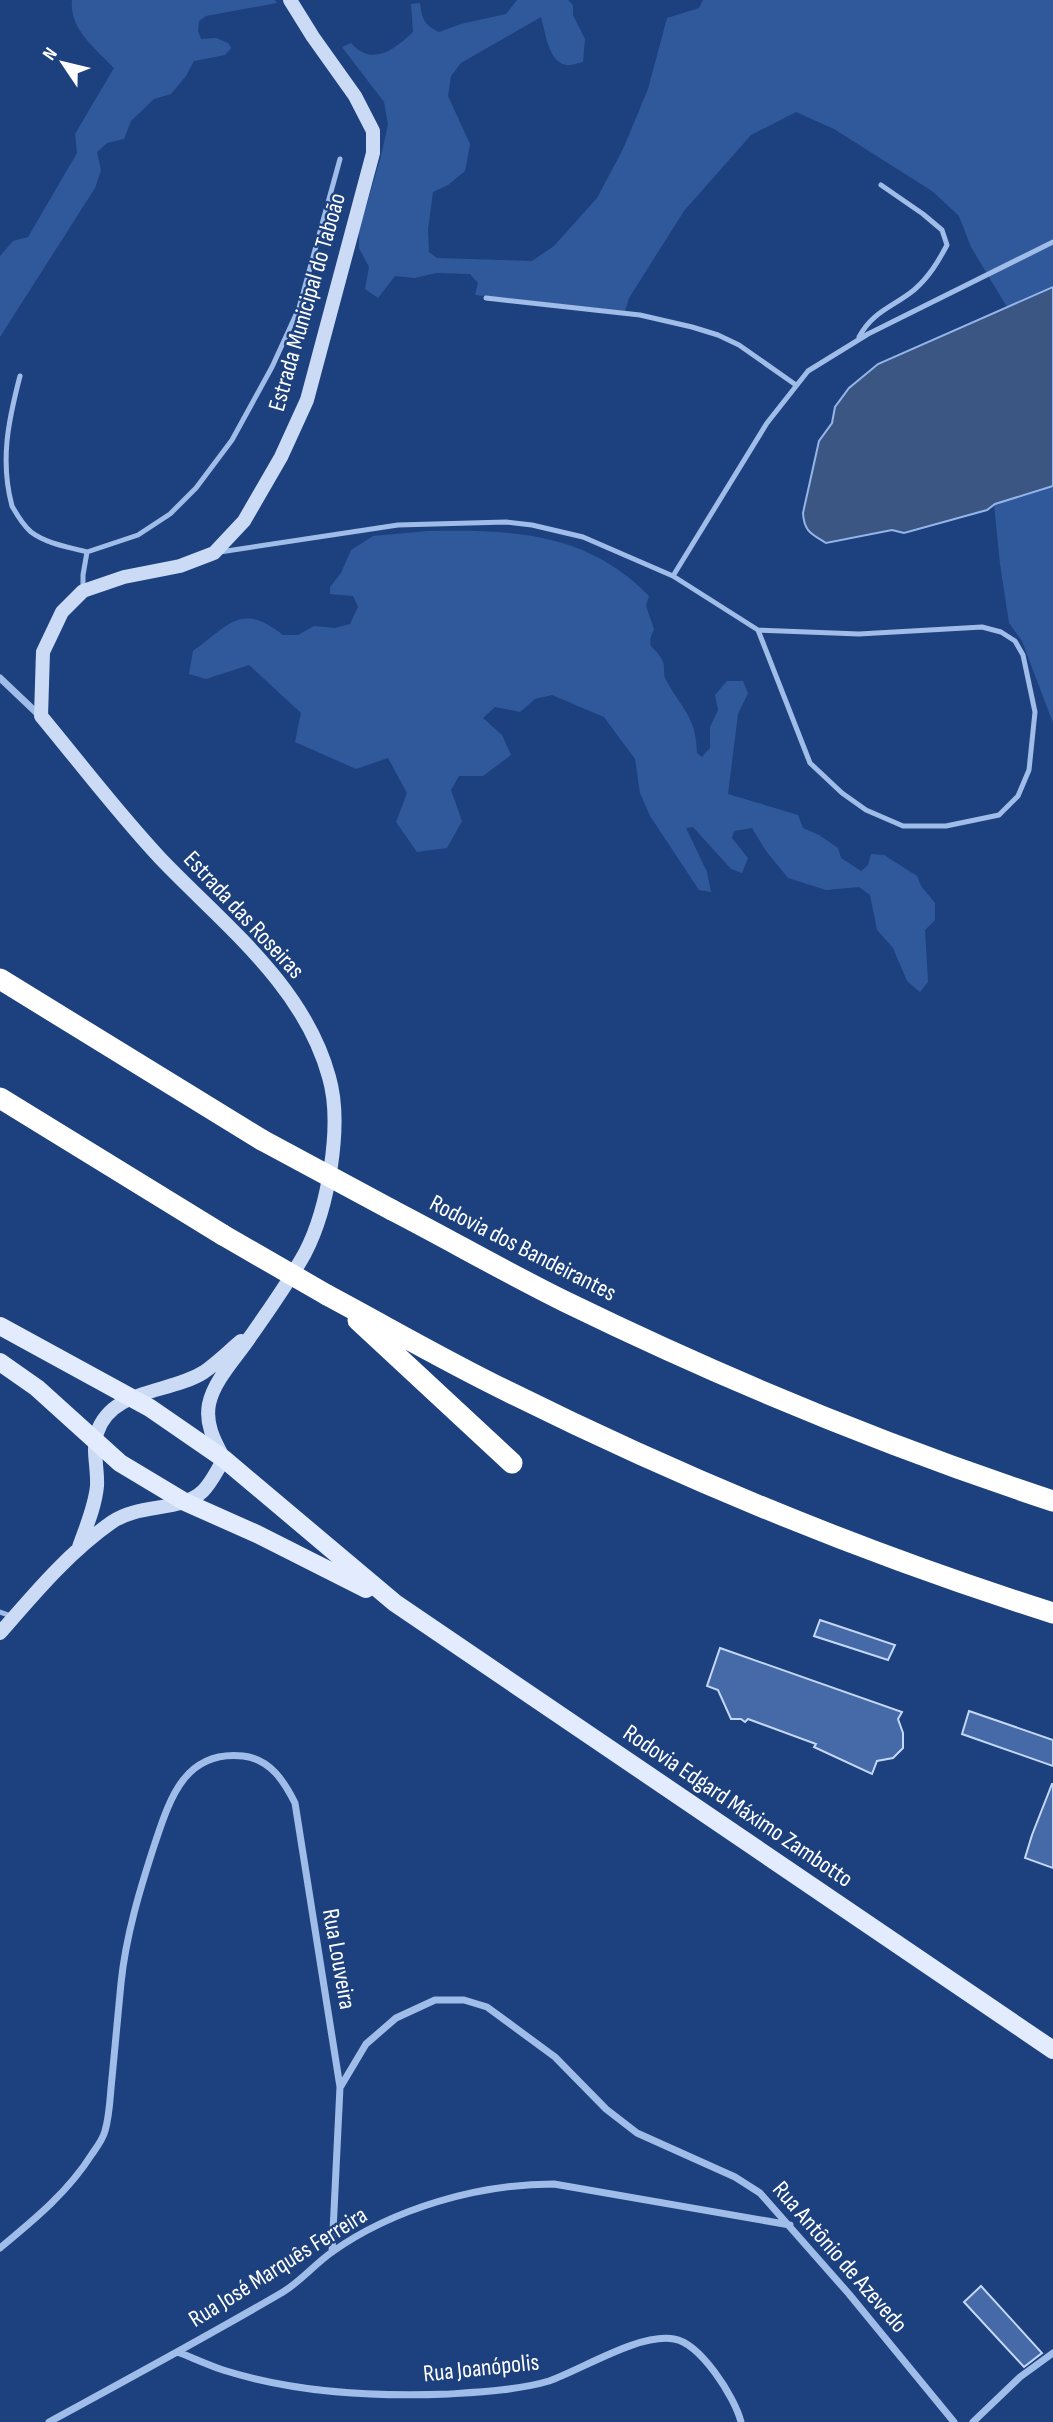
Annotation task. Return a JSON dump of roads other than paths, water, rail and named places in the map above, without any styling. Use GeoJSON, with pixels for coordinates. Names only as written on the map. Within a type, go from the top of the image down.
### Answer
{"type":"FeatureCollection","features":[{"type":"Feature","properties":{"kind":"highway","name":"Rodovia dos Bandeirantes"},"geometry":{"type":"LineString","coordinates":[[0,979],[262,1140],[564,1301],[727,1377],[876,1439],[1053,1502]]}},
{"type":"Feature","properties":{"kind":"highway"},"geometry":{"type":"LineString","coordinates":[[0,1098],[223,1235],[507,1392],[723,1491],[881,1552],[1053,1613]]}},
{"type":"Feature","properties":{"kind":"highway"},"geometry":{"type":"LineString","coordinates":[[331,1297],[512,1463]]}},
{"type":"Feature","properties":{"kind":"main road","name":"Rodovia Edgard Máximo Zambotto"},"geometry":{"type":"LineString","coordinates":[[0,1326],[150,1408],[223,1460],[395,1603],[1053,2050]]}},
{"type":"Feature","properties":{"kind":"main road","name":"Rodovia Edgard Máximo Zambotto"},"geometry":{"type":"LineString","coordinates":[[0,1362],[37,1388],[120,1463],[184,1502],[257,1534],[395,1603]]}},
{"type":"Feature","properties":{"kind":"street","name":"Estrada Municipal do Taboão"},"geometry":{"type":"LineString","coordinates":[[41,716],[43,652],[62,612],[83,591],[124,577],[180,566],[214,553],[244,521],[281,457],[307,400],[373,153],[373,131],[355,96],[290,0]]}},
{"type":"Feature","properties":{"kind":"street"},"geometry":{"type":"LineString","coordinates":[[0,678],[41,716]]}},
{"type":"Feature","properties":{"kind":"street","name":"Estrada das Roseiras"},"geometry":{"type":"LineString","coordinates":[[41,716],[159,856],[263,961],[293,1001],[316,1043],[330,1079],[335,1125],[326,1195],[305,1251],[256,1330],[217,1383],[210,1401],[210,1430],[223,1460]]}},
{"type":"Feature","properties":{"kind":"street","name":"Estrada das Roseiras"},"geometry":{"type":"LineString","coordinates":[[131,1397],[170,1388],[204,1373],[256,1330]]}},
{"type":"Feature","properties":{"kind":"street"},"geometry":{"type":"LineString","coordinates":[[78,1548],[93,1507],[97,1484],[94,1442],[98,1429],[106,1414],[131,1397]]}},
{"type":"Feature","properties":{"kind":"street"},"geometry":{"type":"LineString","coordinates":[[0,1633],[7,1614],[78,1548],[124,1514],[184,1502],[201,1493],[223,1460]]}},
{"type":"Feature","properties":{"kind":"street","name":"Rua Louveira"},"geometry":{"type":"LineString","coordinates":[[0,2248],[53,2204],[83,2168],[105,2133],[128,1938],[143,1879],[162,1822],[178,1786],[190,1770],[225,1754],[254,1757],[273,1770],[286,1785],[295,1804],[340,2087],[332,2252]]}},
{"type":"Feature","properties":{"kind":"street","name":"Rua Antônio de Azevedo"},"geometry":{"type":"LineString","coordinates":[[340,2087],[366,2044],[396,2018],[435,2000],[464,2000],[487,2007],[555,2057],[606,2109],[638,2133],[749,2184],[790,2225],[954,2422]]}},
{"type":"Feature","properties":{"kind":"street","name":"Rua José Marquês Ferreira"},"geometry":{"type":"LineString","coordinates":[[50,2422],[291,2287],[332,2252],[379,2225],[426,2206],[480,2192],[527,2184],[554,2184],[790,2225]]}},
{"type":"Feature","properties":{"kind":"street","name":"Rua Joanópolis"},"geometry":{"type":"LineString","coordinates":[[178,2352],[221,2370],[322,2391],[401,2396],[481,2392],[546,2382],[591,2365],[626,2347],[653,2339],[674,2339],[695,2348],[738,2409],[741,2422]]}},
{"type":"Feature","properties":{"kind":"street"},"geometry":{"type":"LineString","coordinates":[[973,2422],[1020,2377],[1053,2353]]}},
{"type":"Feature","properties":{"kind":"lane"},"geometry":{"type":"LineString","coordinates":[[20,376],[1,441],[1,477],[7,496],[31,532],[49,542],[87,552],[138,535],[170,514],[196,488],[232,440],[272,367],[299,307],[340,159]]}},
{"type":"Feature","properties":{"kind":"lane"},"geometry":{"type":"LineString","coordinates":[[858,340],[875,315],[914,289],[935,268],[947,244],[942,230],[881,186]]}},
{"type":"Feature","properties":{"kind":"lane"},"geometry":{"type":"LineString","coordinates":[[673,576],[767,423],[808,371],[858,340],[1053,243]]}},
{"type":"Feature","properties":{"kind":"lane"},"geometry":{"type":"LineString","coordinates":[[486,298],[640,315],[692,327],[739,345],[796,385]]}},
{"type":"Feature","properties":{"kind":"lane"},"geometry":{"type":"LineString","coordinates":[[214,553],[398,525],[506,522],[532,524],[583,537],[673,576],[758,630],[859,634],[982,627],[1001,632],[1015,641],[1023,656],[1035,712],[1029,770],[1018,796],[999,815],[946,825],[903,826],[866,810],[842,793],[810,763],[758,630]]}},
{"type":"Feature","properties":{"kind":"lane"},"geometry":{"type":"LineString","coordinates":[[83,591],[87,552]]}}]}
